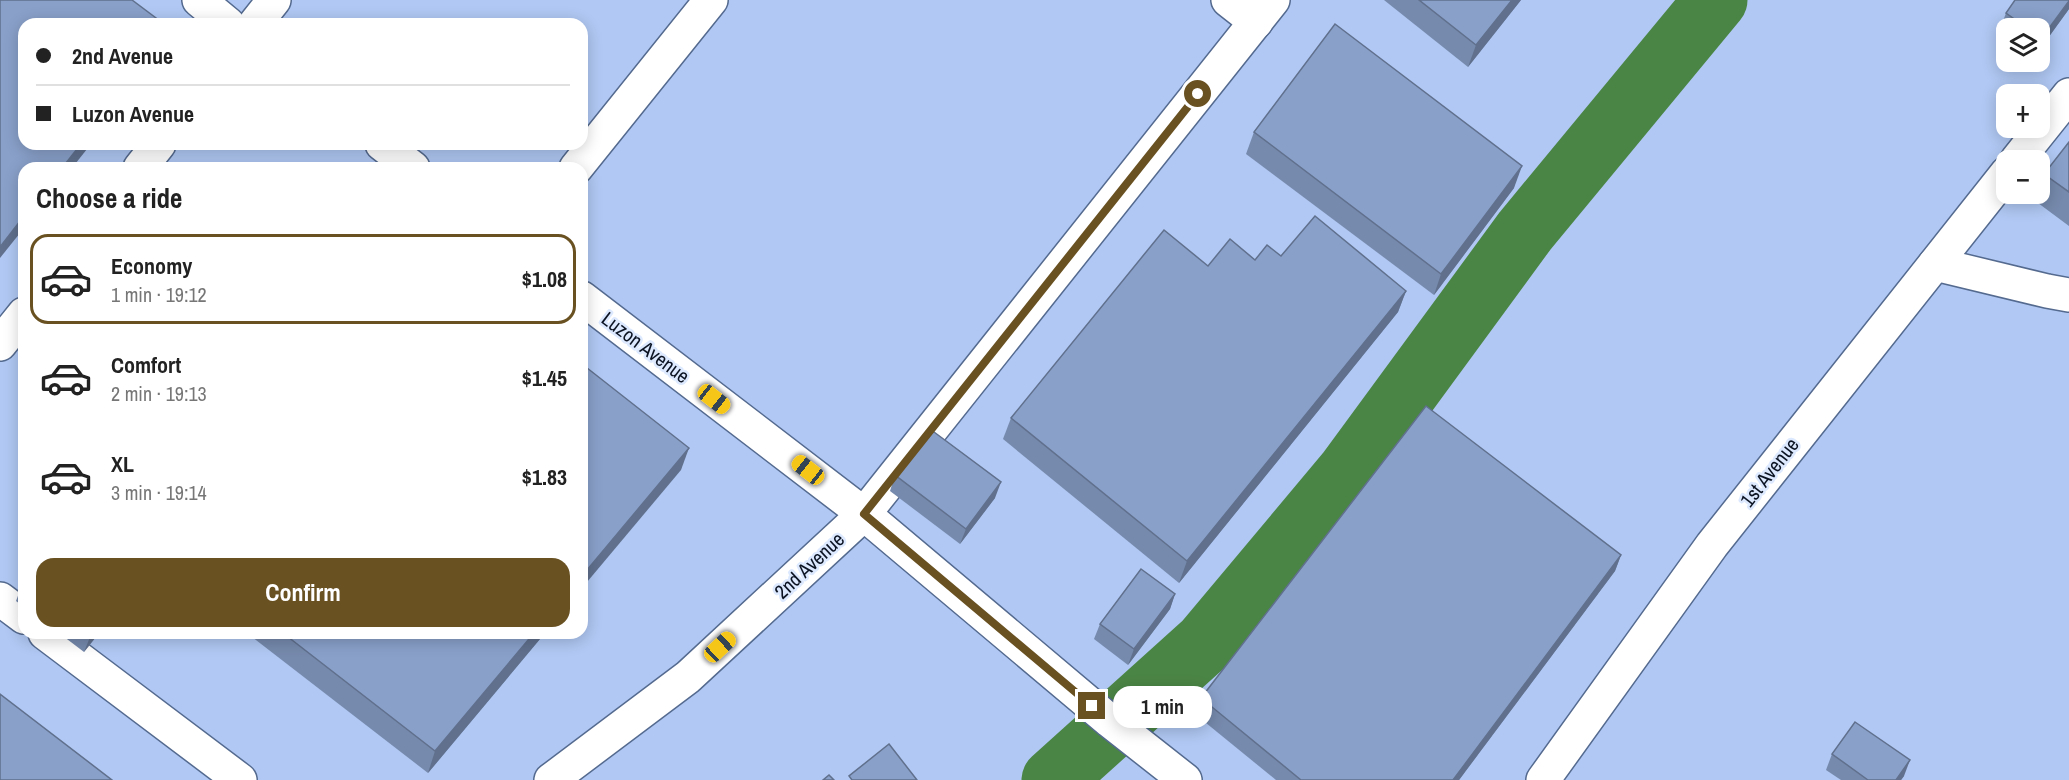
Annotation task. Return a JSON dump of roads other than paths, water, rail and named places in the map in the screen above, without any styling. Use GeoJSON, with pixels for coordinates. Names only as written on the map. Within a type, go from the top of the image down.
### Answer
{"type":"FeatureCollection","features":[{"type":"Feature","properties":{"kind":"street"},"geometry":{"type":"LineString","coordinates":[[199,0],[221,18]]}},
{"type":"Feature","properties":{"kind":"street"},"geometry":{"type":"LineString","coordinates":[[260,18],[274,0]]}},
{"type":"Feature","properties":{"kind":"street"},"geometry":{"type":"LineString","coordinates":[[581,162],[711,0]]}},
{"type":"Feature","properties":{"kind":"street"},"geometry":{"type":"LineString","coordinates":[[1228,0],[1265,11]]}},
{"type":"Feature","properties":{"kind":"street","name":"2nd Avenue"},"geometry":{"type":"LineString","coordinates":[[551,780],[688,677],[864,514],[1265,11]]}},
{"type":"Feature","properties":{"kind":"street"},"geometry":{"type":"LineString","coordinates":[[2025,150],[2069,95]]}},
{"type":"Feature","properties":{"kind":"street"},"geometry":{"type":"LineString","coordinates":[[145,162],[154,150]]}},
{"type":"Feature","properties":{"kind":"street"},"geometry":{"type":"LineString","coordinates":[[390,150],[405,162]]}},
{"type":"Feature","properties":{"kind":"street","name":"1st Avenue"},"geometry":{"type":"LineString","coordinates":[[1543,780],[1712,544],[1996,187]]}},
{"type":"Feature","properties":{"kind":"street"},"geometry":{"type":"LineString","coordinates":[[1935,264],[2069,295]]}},
{"type":"Feature","properties":{"kind":"street","name":"Luzon Avenue"},"geometry":{"type":"LineString","coordinates":[[588,303],[864,514],[1110,721],[1185,780]]}},
{"type":"Feature","properties":{"kind":"street"},"geometry":{"type":"LineString","coordinates":[[0,344],[18,322]]}},
{"type":"Feature","properties":{"kind":"street"},"geometry":{"type":"LineString","coordinates":[[0,599],[18,612]]}},
{"type":"Feature","properties":{"kind":"street"},"geometry":{"type":"LineString","coordinates":[[53,639],[240,780]]}},
{"type":"Feature","properties":{"kind":"waterway"},"geometry":{"type":"LineString","coordinates":[[1053,780],[1205,643],[1349,471],[1525,231],[1716,0]]}}]}
